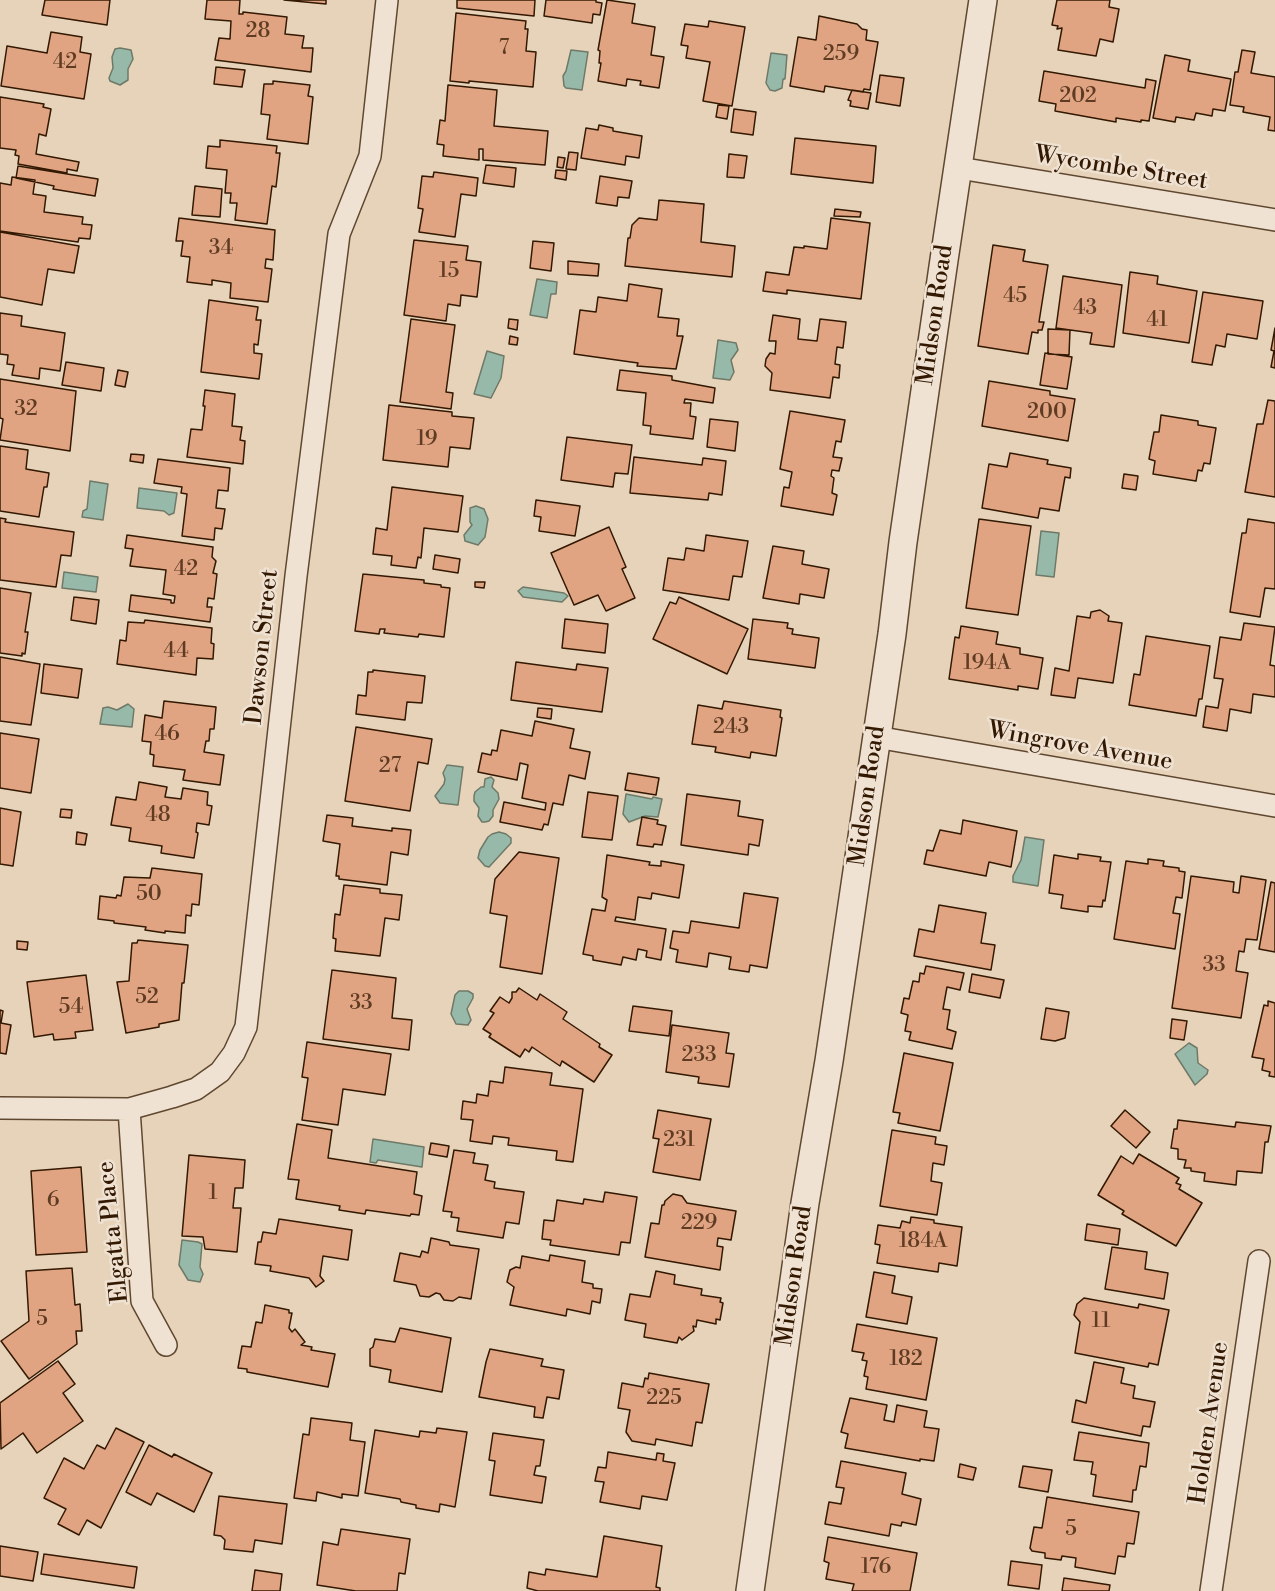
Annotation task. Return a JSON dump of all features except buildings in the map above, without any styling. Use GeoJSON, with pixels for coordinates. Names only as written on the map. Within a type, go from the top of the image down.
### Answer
{"type":"FeatureCollection","features":[{"type":"Feature","properties":{"kind":"street","name":"Dawson Street"},"geometry":{"type":"LineString","coordinates":[[0,1107],[129,1109],[196,1089],[220,1072],[234,1053],[246,1027],[298,564],[339,234],[370,156],[387,0]]}},
{"type":"Feature","properties":{"kind":"street","name":"Midson Road"},"geometry":{"type":"LineString","coordinates":[[750,1591],[805,1203],[829,1061],[983,0]]}},
{"type":"Feature","properties":{"kind":"street","name":"Wycombe Street"},"geometry":{"type":"LineString","coordinates":[[959,168],[1275,220]]}},
{"type":"Feature","properties":{"kind":"street","name":"Wingrove Avenue"},"geometry":{"type":"LineString","coordinates":[[876,737],[1275,806]]}},
{"type":"Feature","properties":{"kind":"street","name":"Elgatta Place"},"geometry":{"type":"LineString","coordinates":[[129,1109],[142,1300],[166,1345]]}},
{"type":"Feature","properties":{"kind":"street","name":"Holden Avenue"},"geometry":{"type":"LineString","coordinates":[[1211,1591],[1259,1262]]}},
{"type":"Feature","properties":{"kind":"shaded area"},"geometry":{"type":"Polygon","coordinates":[[[115,49],[131,50],[133,59],[128,69],[128,80],[120,85],[110,81],[109,78],[113,68],[112,57],[115,49]]]}},
{"type":"Feature","properties":{"kind":"shaded area"},"geometry":{"type":"Polygon","coordinates":[[[571,50],[588,52],[582,90],[564,86],[563,76],[571,50]]]}},
{"type":"Feature","properties":{"kind":"shaded area"},"geometry":{"type":"Polygon","coordinates":[[[771,53],[787,55],[782,88],[775,91],[770,90],[766,83],[771,53]]]}},
{"type":"Feature","properties":{"kind":"shaded area"},"geometry":{"type":"Polygon","coordinates":[[[537,279],[557,282],[556,294],[551,294],[547,318],[530,315],[537,279]]]}},
{"type":"Feature","properties":{"kind":"shaded area"},"geometry":{"type":"Polygon","coordinates":[[[718,340],[736,343],[738,350],[731,360],[734,372],[730,380],[713,378],[718,340]]]}},
{"type":"Feature","properties":{"kind":"shaded area"},"geometry":{"type":"Polygon","coordinates":[[[487,351],[504,356],[501,378],[491,398],[474,394],[487,351]]]}},
{"type":"Feature","properties":{"kind":"shaded area"},"geometry":{"type":"Polygon","coordinates":[[[90,481],[108,484],[103,520],[82,517],[83,511],[87,509],[90,481]]]}},
{"type":"Feature","properties":{"kind":"shaded area"},"geometry":{"type":"Polygon","coordinates":[[[139,488],[177,493],[174,513],[169,515],[164,511],[137,508],[139,488]]]}},
{"type":"Feature","properties":{"kind":"shaded area"},"geometry":{"type":"Polygon","coordinates":[[[476,506],[484,509],[488,519],[485,537],[478,545],[465,541],[464,535],[472,525],[470,508],[476,506]]]}},
{"type":"Feature","properties":{"kind":"shaded area"},"geometry":{"type":"Polygon","coordinates":[[[1041,531],[1059,533],[1054,577],[1036,575],[1041,531]]]}},
{"type":"Feature","properties":{"kind":"shaded area"},"geometry":{"type":"Polygon","coordinates":[[[64,572],[98,577],[96,592],[62,588],[64,572]]]}},
{"type":"Feature","properties":{"kind":"shaded area"},"geometry":{"type":"Polygon","coordinates":[[[523,587],[564,593],[568,596],[562,602],[523,597],[518,591],[523,587]]]}},
{"type":"Feature","properties":{"kind":"shaded area"},"geometry":{"type":"Polygon","coordinates":[[[128,704],[134,709],[132,727],[100,724],[103,708],[117,710],[128,704]]]}},
{"type":"Feature","properties":{"kind":"shaded area"},"geometry":{"type":"Polygon","coordinates":[[[447,765],[463,767],[458,805],[440,803],[435,796],[444,784],[443,773],[447,765]]]}},
{"type":"Feature","properties":{"kind":"shaded area"},"geometry":{"type":"Polygon","coordinates":[[[491,777],[494,780],[492,787],[498,793],[499,799],[493,810],[493,816],[489,821],[482,822],[478,816],[479,808],[474,801],[474,796],[475,792],[484,787],[485,779],[491,777]]]}},
{"type":"Feature","properties":{"kind":"shaded area"},"geometry":{"type":"Polygon","coordinates":[[[626,794],[662,799],[658,817],[645,816],[629,822],[623,814],[626,794]]]}},
{"type":"Feature","properties":{"kind":"shaded area"},"geometry":{"type":"Polygon","coordinates":[[[499,832],[511,838],[511,843],[489,867],[485,866],[478,858],[480,850],[488,837],[499,832]]]}},
{"type":"Feature","properties":{"kind":"shaded area"},"geometry":{"type":"Polygon","coordinates":[[[1025,837],[1044,840],[1038,886],[1013,882],[1013,876],[1021,860],[1025,837]]]}},
{"type":"Feature","properties":{"kind":"shaded area"},"geometry":{"type":"Polygon","coordinates":[[[459,991],[468,991],[473,994],[467,1009],[471,1020],[468,1025],[456,1024],[451,1014],[455,995],[459,991]]]}},
{"type":"Feature","properties":{"kind":"shaded area"},"geometry":{"type":"Polygon","coordinates":[[[1189,1043],[1197,1048],[1198,1063],[1208,1070],[1207,1074],[1195,1085],[1175,1054],[1189,1043]]]}},
{"type":"Feature","properties":{"kind":"shaded area"},"geometry":{"type":"Polygon","coordinates":[[[373,1139],[424,1147],[422,1167],[378,1160],[376,1163],[370,1162],[373,1139]]]}},
{"type":"Feature","properties":{"kind":"shaded area"},"geometry":{"type":"Polygon","coordinates":[[[182,1240],[202,1244],[200,1267],[203,1274],[200,1282],[188,1280],[179,1265],[182,1240]]]}}]}
